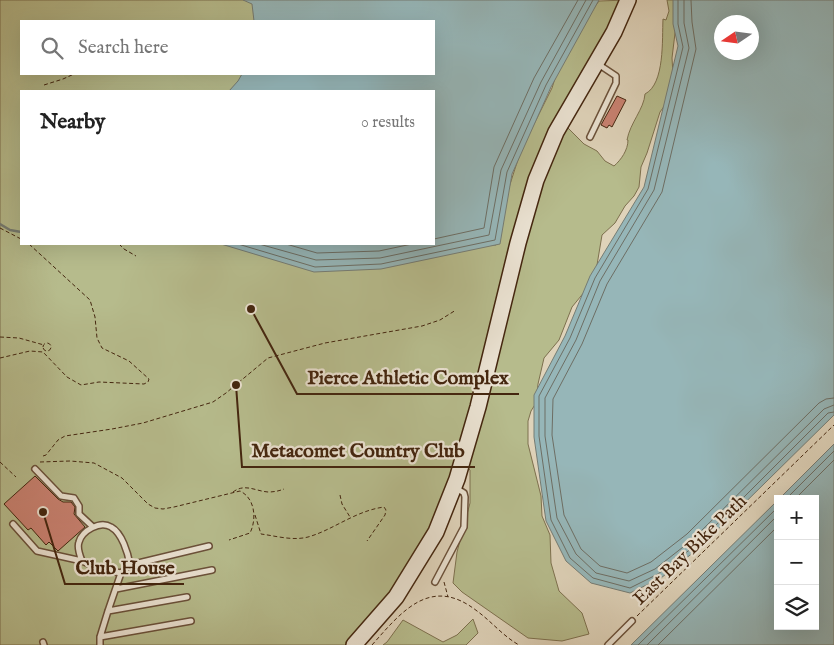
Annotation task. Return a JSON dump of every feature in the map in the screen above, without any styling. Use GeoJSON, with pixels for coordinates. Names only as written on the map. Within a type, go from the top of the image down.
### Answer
{"type":"FeatureCollection","features":[{"type":"Feature","properties":{"kind":"main road"},"geometry":{"type":"LineString","coordinates":[[354,645],[387,608],[415,567],[434,534],[454,487],[478,407],[518,243],[536,180],[556,132],[614,32],[628,0]]}},
{"type":"Feature","properties":{"kind":"lane"},"geometry":{"type":"LineString","coordinates":[[590,137],[615,87],[617,79],[613,74],[595,63]]}},
{"type":"Feature","properties":{"kind":"lane"},"geometry":{"type":"LineString","coordinates":[[35,469],[61,496],[74,498],[79,506],[79,514],[93,527]]}},
{"type":"Feature","properties":{"kind":"lane"},"geometry":{"type":"LineString","coordinates":[[435,582],[464,527],[464,493],[454,487]]}},
{"type":"Feature","properties":{"kind":"lane"},"geometry":{"type":"LineString","coordinates":[[13,524],[37,551],[82,561],[99,569],[121,573]]}},
{"type":"Feature","properties":{"kind":"lane"},"geometry":{"type":"LineString","coordinates":[[82,561],[79,542],[86,532],[93,527],[104,525],[112,527],[119,536],[130,564]]}},
{"type":"Feature","properties":{"kind":"lane"},"geometry":{"type":"LineString","coordinates":[[100,645],[100,637],[121,573],[130,564],[209,546]]}},
{"type":"Feature","properties":{"kind":"lane"},"geometry":{"type":"LineString","coordinates":[[116,589],[212,570]]}},
{"type":"Feature","properties":{"kind":"lane"},"geometry":{"type":"LineString","coordinates":[[108,611],[187,597]]}},
{"type":"Feature","properties":{"kind":"lane"},"geometry":{"type":"LineString","coordinates":[[100,637],[191,621]]}},
{"type":"Feature","properties":{"kind":"lane"},"geometry":{"type":"LineString","coordinates":[[608,645],[632,621]]}},
{"type":"Feature","properties":{"kind":"path"},"geometry":{"type":"LineString","coordinates":[[44,85],[72,75]]}},
{"type":"Feature","properties":{"kind":"path"},"geometry":{"type":"LineString","coordinates":[[0,228],[20,238]]}},
{"type":"Feature","properties":{"kind":"path"},"geometry":{"type":"LineString","coordinates":[[30,245],[90,300],[95,317],[97,338],[102,348],[129,361],[149,379],[144,384],[99,382],[81,385],[67,377],[43,352]]}},
{"type":"Feature","properties":{"kind":"path"},"geometry":{"type":"LineString","coordinates":[[120,245],[136,256]]}},
{"type":"Feature","properties":{"kind":"path"},"geometry":{"type":"LineString","coordinates":[[43,456],[46,455],[58,440],[65,436],[143,423],[213,402],[226,394],[268,358],[325,343],[422,326],[440,320],[456,310]]}},
{"type":"Feature","properties":{"kind":"path"},"geometry":{"type":"LineString","coordinates":[[0,337],[19,338],[44,345],[48,343],[50,349],[43,352],[30,351],[0,358]]}},
{"type":"Feature","properties":{"kind":"path"},"geometry":{"type":"LineString","coordinates":[[44,345],[43,347],[46,350]]}},
{"type":"Feature","properties":{"kind":"path","name":"East Bay Bike Path"},"geometry":{"type":"LineString","coordinates":[[632,621],[834,426]]}},
{"type":"Feature","properties":{"kind":"path"},"geometry":{"type":"LineString","coordinates":[[40,462],[70,461],[94,463],[122,478],[154,508],[164,509],[240,491],[246,494],[250,501],[261,534],[290,538],[308,537],[350,518],[384,507],[386,510],[381,522],[366,541]]}},
{"type":"Feature","properties":{"kind":"path"},"geometry":{"type":"LineString","coordinates":[[0,462],[16,477]]}},
{"type":"Feature","properties":{"kind":"path"},"geometry":{"type":"LineString","coordinates":[[232,492],[238,488],[245,487],[270,492],[284,489]]}},
{"type":"Feature","properties":{"kind":"path"},"geometry":{"type":"LineString","coordinates":[[340,495],[342,504],[350,518]]}},
{"type":"Feature","properties":{"kind":"path"},"geometry":{"type":"LineString","coordinates":[[229,540],[250,532],[254,524],[253,512]]}},
{"type":"Feature","properties":{"kind":"path"},"geometry":{"type":"LineString","coordinates":[[440,575],[445,583],[448,597]]}},
{"type":"Feature","properties":{"kind":"path"},"geometry":{"type":"LineString","coordinates":[[372,645],[396,618],[411,605],[424,599],[448,597],[456,598],[472,607],[500,632],[519,645]]}},
{"type":"Feature","properties":{"kind":"green space"},"geometry":{"type":"Polygon","coordinates":[[[0,0],[254,0],[259,20],[20,20],[20,75],[244,75],[232,90],[20,90],[20,245],[496,245],[505,200],[521,150],[552,88],[558,69],[586,18],[599,1],[628,0],[562,122],[584,144],[597,151],[605,161],[614,166],[622,158],[628,144],[627,140],[631,128],[645,94],[656,81],[661,60],[663,19],[666,20],[669,11],[667,0],[679,0],[672,58],[673,75],[668,101],[660,112],[641,167],[639,187],[615,223],[602,235],[596,271],[590,285],[572,307],[559,340],[544,358],[536,403],[528,421],[528,444],[541,496],[542,516],[550,535],[551,563],[559,591],[582,613],[589,634],[562,641],[528,638],[462,592],[453,583],[457,552],[470,503],[470,470],[460,461],[433,534],[353,645],[0,645],[0,0]]]}},
{"type":"Feature","properties":{"kind":"green space"},"geometry":{"type":"Polygon","coordinates":[[[473,619],[478,633],[466,645],[383,645],[403,620],[443,642],[457,635],[473,619]]]}},
{"type":"Feature","properties":{"kind":"water"},"geometry":{"type":"Polygon","coordinates":[[[243,0],[599,0],[551,87],[512,174],[500,244],[381,269],[314,272],[224,245],[435,245],[435,90],[230,90],[241,75],[435,75],[435,20],[254,20],[252,4],[243,0]]]}},
{"type":"Feature","properties":{"kind":"water"},"geometry":{"type":"Polygon","coordinates":[[[673,0],[834,0],[834,415],[699,548],[661,578],[630,593],[591,583],[566,561],[546,521],[534,437],[534,395],[565,336],[590,276],[644,187],[678,46],[673,24],[673,0]]]}},
{"type":"Feature","properties":{"kind":"water"},"geometry":{"type":"Polygon","coordinates":[[[834,444],[834,645],[631,645],[774,504],[774,630],[819,630],[819,495],[783,495],[834,444]]]}},
{"type":"Feature","properties":{"kind":"building"},"geometry":{"type":"Polygon","coordinates":[[[617,96],[626,100],[612,127],[609,125],[607,128],[601,125],[617,96]]]}},
{"type":"Feature","properties":{"kind":"building"},"geometry":{"type":"Polygon","coordinates":[[[35,476],[58,499],[63,502],[71,502],[75,507],[74,514],[85,527],[58,551],[49,542],[46,545],[31,528],[28,530],[4,504],[35,476]]]}},
{"type":"Feature","properties":{"kind":"waterway"},"geometry":{"type":"LineString","coordinates":[[0,224],[10,230],[20,232]]}},
{"type":"Feature","properties":{"kind":"place","name":"Pierce Athletic Complex"},"geometry":{"type":"Point","coordinates":[251,309]}},
{"type":"Feature","properties":{"kind":"place","name":"Metacomet Country Club"},"geometry":{"type":"Point","coordinates":[236,385]}},
{"type":"Feature","properties":{"kind":"place","name":"Club House"},"geometry":{"type":"Point","coordinates":[43,512]}}]}
